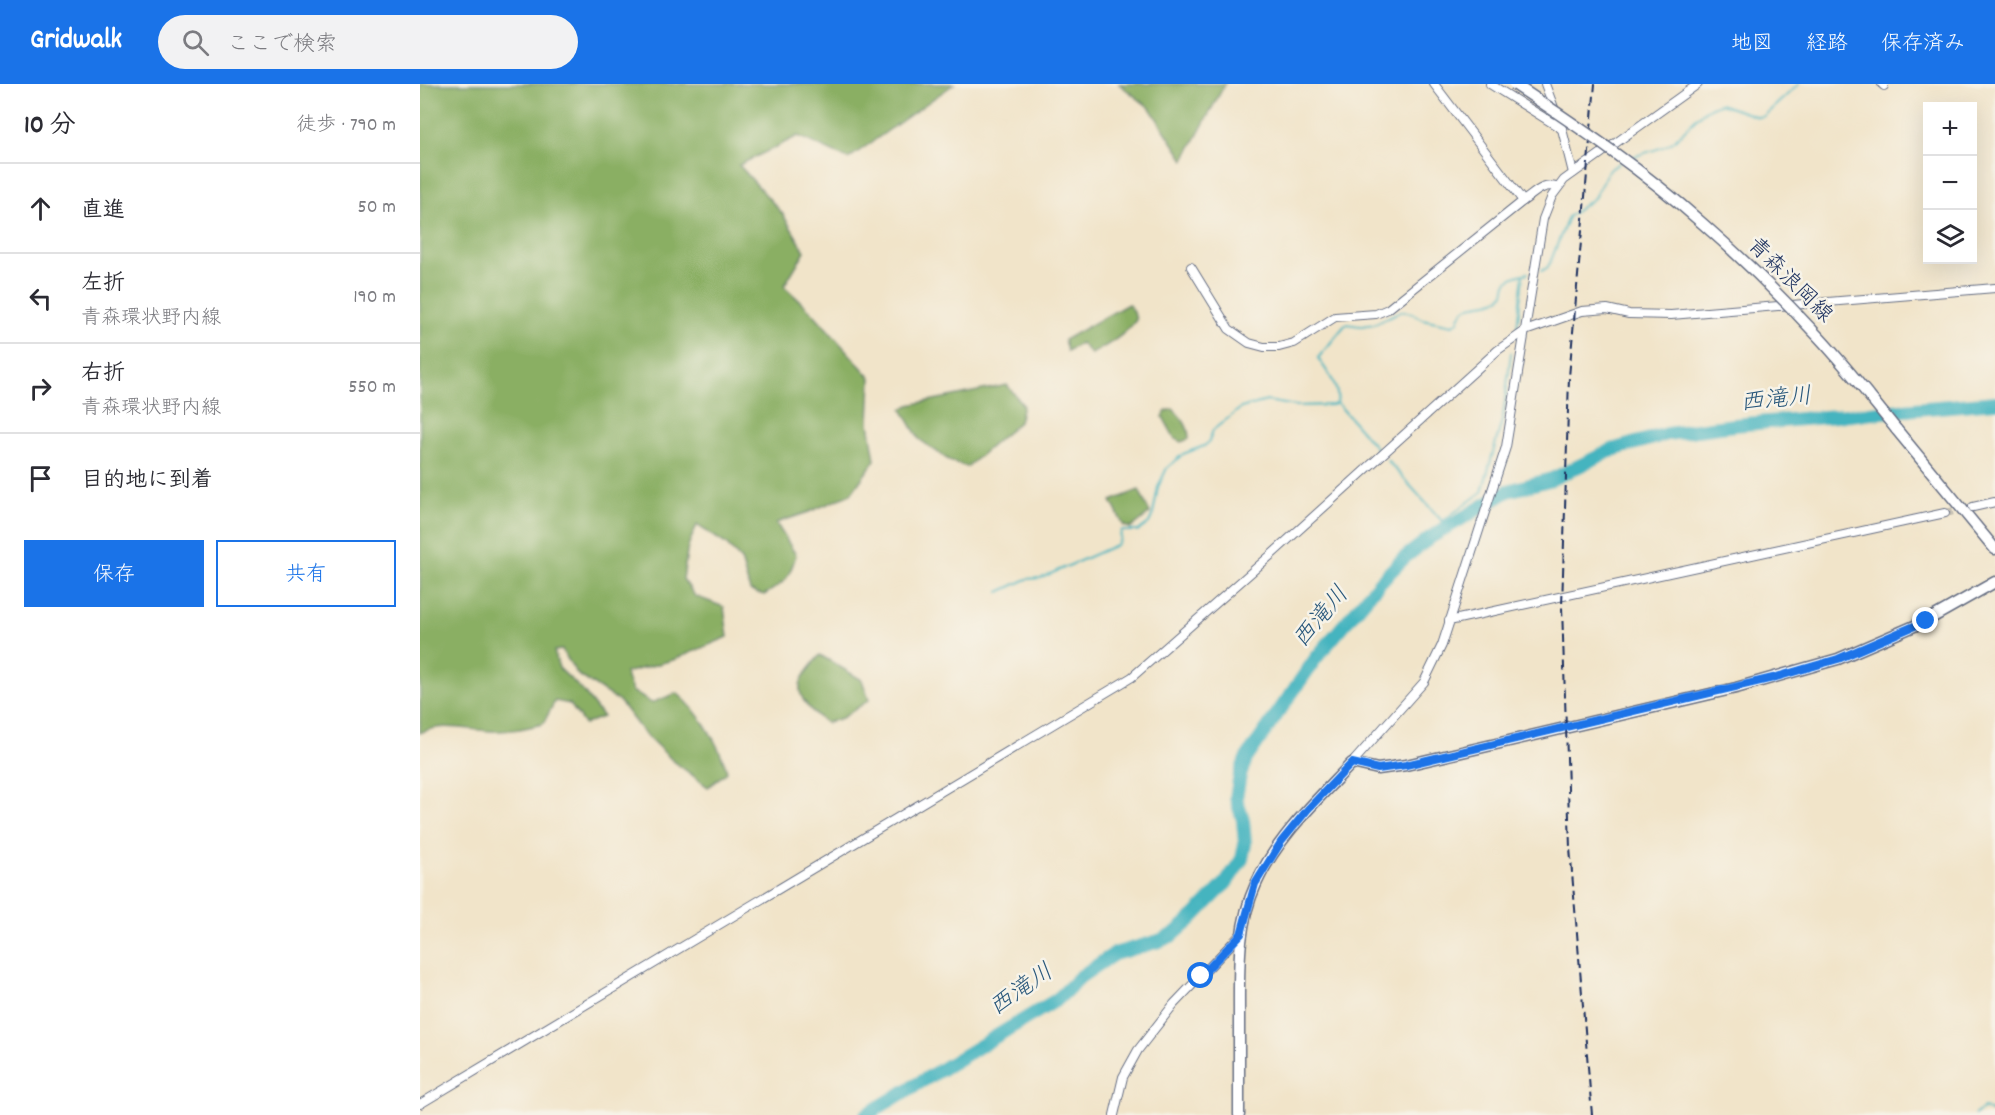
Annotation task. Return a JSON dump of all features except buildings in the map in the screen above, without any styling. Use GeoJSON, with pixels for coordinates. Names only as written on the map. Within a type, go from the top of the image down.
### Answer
{"type":"FeatureCollection","features":[{"type":"Feature","properties":{"kind":"main road","name":"青森浪岡線"},"geometry":{"type":"LineString","coordinates":[[1514,84],[1580,128],[1636,170],[1700,221],[1762,279],[1815,333],[1995,549]]}},
{"type":"Feature","properties":{"kind":"main road"},"geometry":{"type":"LineString","coordinates":[[1239,1115],[1241,934],[1255,884],[1281,842],[1308,809],[1352,763],[1378,769],[1406,765],[1773,678],[1838,659],[1894,636],[1926,621],[1995,582]]}},
{"type":"Feature","properties":{"kind":"street"},"geometry":{"type":"LineString","coordinates":[[1434,84],[1523,201]]}},
{"type":"Feature","properties":{"kind":"street"},"geometry":{"type":"LineString","coordinates":[[1490,84],[1562,129]]}},
{"type":"Feature","properties":{"kind":"street"},"geometry":{"type":"LineString","coordinates":[[1545,84],[1562,129],[1573,173]]}},
{"type":"Feature","properties":{"kind":"street"},"geometry":{"type":"LineString","coordinates":[[1352,763],[1424,682],[1437,658],[1507,439],[1548,204],[1557,187],[1573,173],[1698,84]]}},
{"type":"Feature","properties":{"kind":"street"},"geometry":{"type":"LineString","coordinates":[[1191,267],[1229,329],[1249,343],[1264,347],[1279,347],[1294,343],[1335,317],[1365,315],[1388,309],[1523,201],[1549,185],[1557,187]]}},
{"type":"Feature","properties":{"kind":"street"},"geometry":{"type":"LineString","coordinates":[[420,1104],[1132,677],[1498,350],[1525,331],[1594,309],[1607,309],[1629,314],[1671,315],[1995,288]]}},
{"type":"Feature","properties":{"kind":"street"},"geometry":{"type":"LineString","coordinates":[[1973,507],[1995,502]]}},
{"type":"Feature","properties":{"kind":"street"},"geometry":{"type":"LineString","coordinates":[[1449,621],[1945,513]]}},
{"type":"Feature","properties":{"kind":"street"},"geometry":{"type":"LineString","coordinates":[[1114,1115],[1123,1077],[1138,1050],[1174,1004],[1241,934]]}},
{"type":"Feature","properties":{"kind":"green space"},"geometry":{"type":"Polygon","coordinates":[[[420,84],[954,84],[848,159],[798,136],[739,165],[782,213],[805,251],[784,286],[813,313],[871,378],[869,423],[875,460],[851,494],[776,523],[796,555],[786,579],[764,595],[750,591],[741,560],[726,544],[697,525],[688,546],[683,579],[695,596],[724,607],[728,637],[673,660],[625,673],[632,691],[651,703],[677,693],[701,719],[719,751],[727,772],[708,787],[672,760],[642,731],[620,702],[577,674],[562,650],[554,651],[559,668],[582,690],[603,717],[584,724],[570,704],[555,701],[543,724],[504,731],[446,727],[420,733],[420,84]]]}},
{"type":"Feature","properties":{"kind":"green space"},"geometry":{"type":"Polygon","coordinates":[[[1119,84],[1225,84],[1184,160],[1150,108],[1119,84]]]}},
{"type":"Feature","properties":{"kind":"green space"},"geometry":{"type":"Polygon","coordinates":[[[1128,304],[1136,320],[1110,344],[1091,354],[1081,343],[1067,351],[1064,340],[1128,304]]]}},
{"type":"Feature","properties":{"kind":"green space"},"geometry":{"type":"Polygon","coordinates":[[[1007,385],[1023,405],[1019,422],[967,467],[950,461],[919,439],[902,409],[909,405],[1007,385]]]}},
{"type":"Feature","properties":{"kind":"green space"},"geometry":{"type":"Polygon","coordinates":[[[1173,409],[1184,422],[1189,439],[1181,442],[1175,439],[1163,417],[1166,411],[1173,409]]]}},
{"type":"Feature","properties":{"kind":"green space"},"geometry":{"type":"Polygon","coordinates":[[[1139,490],[1150,513],[1131,528],[1124,526],[1111,501],[1139,490]]]}},
{"type":"Feature","properties":{"kind":"green space"},"geometry":{"type":"Polygon","coordinates":[[[820,655],[862,680],[869,700],[842,718],[826,723],[806,704],[800,692],[802,679],[820,655]]]}},
{"type":"Feature","properties":{"kind":"waterway"},"geometry":{"type":"LineString","coordinates":[[1630,158],[1671,143],[1700,115],[1713,106],[1720,104],[1758,117],[1764,116],[1799,84]]}},
{"type":"Feature","properties":{"kind":"waterway"},"geometry":{"type":"LineString","coordinates":[[1541,271],[1550,263],[1568,217],[1594,198],[1608,171],[1619,163]]}},
{"type":"Feature","properties":{"kind":"waterway"},"geometry":{"type":"LineString","coordinates":[[999,592],[1027,579],[1041,578],[1116,545],[1120,540],[1121,531],[1138,531],[1149,523],[1158,487],[1167,468],[1183,454],[1209,442],[1213,430],[1241,408],[1267,401],[1296,406],[1337,403],[1335,385],[1318,358],[1346,324],[1361,326],[1374,324],[1401,311],[1412,313],[1422,319],[1452,325],[1458,322],[1465,309],[1495,301],[1503,295],[1510,279],[1528,273]]}},
{"type":"Feature","properties":{"kind":"waterway"},"geometry":{"type":"LineString","coordinates":[[1517,328],[1523,275]]}},
{"type":"Feature","properties":{"kind":"waterway"},"geometry":{"type":"LineString","coordinates":[[1449,526],[1444,520],[1482,492],[1503,417],[1511,353]]}},
{"type":"Feature","properties":{"kind":"waterway","name":"西滝川"},"geometry":{"type":"LineString","coordinates":[[866,1115],[1058,999],[1080,977],[1114,954],[1173,935],[1189,921],[1226,883],[1242,859],[1245,844],[1243,820],[1236,798],[1240,775],[1246,759],[1316,658],[1380,582],[1404,558],[1431,537],[1508,491],[1552,479],[1612,450],[1667,434],[1734,425],[1995,402]]}},
{"type":"Feature","properties":{"kind":"waterway"},"geometry":{"type":"LineString","coordinates":[[1338,404],[1378,450]]}},
{"type":"Feature","properties":{"kind":"waterway"},"geometry":{"type":"LineString","coordinates":[[1387,460],[1442,521],[1444,520]]}},
{"type":"Feature","properties":{"kind":"waterway"},"geometry":{"type":"LineString","coordinates":[[1974,1115],[1984,1108],[1995,1114]]}},
{"type":"Feature","properties":{"kind":"tunnel"},"geometry":{"type":"LineString","coordinates":[[1945,513],[1973,507]]}},
{"type":"Feature","properties":{"kind":"railway"},"geometry":{"type":"LineString","coordinates":[[1592,1115],[1570,848],[1562,607],[1569,377],[1595,84]]}},
{"type":"Feature","properties":{"kind":"route"},"geometry":{"type":"LineString","coordinates":[[1201,976],[1241,934],[1255,884],[1281,842],[1308,809],[1352,763],[1378,769],[1406,765],[1736,688],[1838,659],[1926,621]]}}]}
